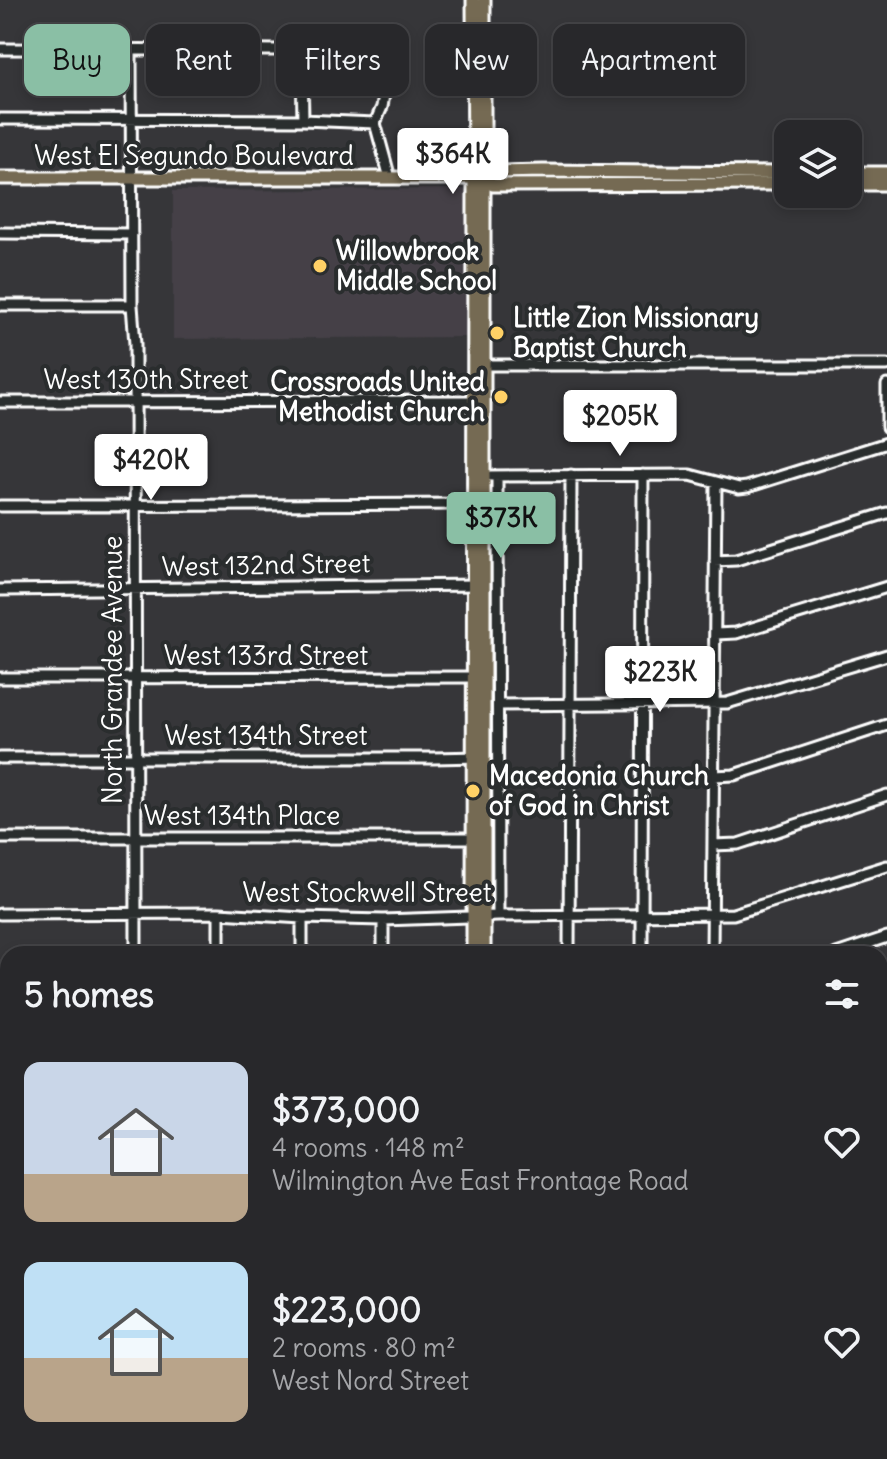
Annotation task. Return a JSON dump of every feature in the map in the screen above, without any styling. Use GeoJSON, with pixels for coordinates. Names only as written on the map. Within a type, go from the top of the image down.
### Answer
{"type":"FeatureCollection","features":[{"type":"Feature","properties":{"kind":"main road"},"geometry":{"type":"LineString","coordinates":[[473,0],[479,401],[485,476],[479,504],[478,585],[479,918],[483,946]]}},
{"type":"Feature","properties":{"kind":"main road"},"geometry":{"type":"LineString","coordinates":[[478,179],[484,0]]}},
{"type":"Feature","properties":{"kind":"main road"},"geometry":{"type":"LineString","coordinates":[[478,179],[497,172],[543,171],[774,173]]}},
{"type":"Feature","properties":{"kind":"main road"},"geometry":{"type":"LineString","coordinates":[[862,173],[887,173]]}},
{"type":"Feature","properties":{"kind":"main road","name":"West El Segundo Boulevard"},"geometry":{"type":"LineString","coordinates":[[0,178],[478,179]]}},
{"type":"Feature","properties":{"kind":"main road"},"geometry":{"type":"LineString","coordinates":[[478,179],[493,185],[774,184]]}},
{"type":"Feature","properties":{"kind":"main road"},"geometry":{"type":"LineString","coordinates":[[862,184],[887,184]]}},
{"type":"Feature","properties":{"kind":"main road"},"geometry":{"type":"LineString","coordinates":[[474,946],[479,918]]}},
{"type":"Feature","properties":{"kind":"street"},"geometry":{"type":"LineString","coordinates":[[0,49],[280,50],[300,58],[303,120]]}},
{"type":"Feature","properties":{"kind":"street","name":"North Grandee Avenue"},"geometry":{"type":"LineString","coordinates":[[131,50],[136,946]]}},
{"type":"Feature","properties":{"kind":"street"},"geometry":{"type":"LineString","coordinates":[[384,96],[375,123],[390,178]]}},
{"type":"Feature","properties":{"kind":"street"},"geometry":{"type":"LineString","coordinates":[[0,119],[375,123]]}},
{"type":"Feature","properties":{"kind":"street"},"geometry":{"type":"LineString","coordinates":[[0,233],[132,234]]}},
{"type":"Feature","properties":{"kind":"street"},"geometry":{"type":"LineString","coordinates":[[0,305],[132,305]]}},
{"type":"Feature","properties":{"kind":"street"},"geometry":{"type":"LineString","coordinates":[[479,365],[887,365]]}},
{"type":"Feature","properties":{"kind":"street"},"geometry":{"type":"LineString","coordinates":[[887,385],[887,427]]}},
{"type":"Feature","properties":{"kind":"street","name":"West 130th Street"},"geometry":{"type":"LineString","coordinates":[[0,402],[479,401]]}},
{"type":"Feature","properties":{"kind":"street"},"geometry":{"type":"LineString","coordinates":[[498,916],[499,705],[485,476],[690,475],[739,488],[887,443]]}},
{"type":"Feature","properties":{"kind":"street"},"geometry":{"type":"LineString","coordinates":[[569,946],[571,475]]}},
{"type":"Feature","properties":{"kind":"street"},"geometry":{"type":"LineString","coordinates":[[642,946],[643,475]]}},
{"type":"Feature","properties":{"kind":"street"},"geometry":{"type":"LineString","coordinates":[[712,946],[716,482]]}},
{"type":"Feature","properties":{"kind":"street"},"geometry":{"type":"LineString","coordinates":[[0,506],[479,504]]}},
{"type":"Feature","properties":{"kind":"street"},"geometry":{"type":"LineString","coordinates":[[715,561],[736,560],[887,513]]}},
{"type":"Feature","properties":{"kind":"street","name":"West 132nd Street"},"geometry":{"type":"LineString","coordinates":[[0,590],[478,585]]}},
{"type":"Feature","properties":{"kind":"street"},"geometry":{"type":"LineString","coordinates":[[716,634],[736,633],[887,587]]}},
{"type":"Feature","properties":{"kind":"street"},"geometry":{"type":"LineString","coordinates":[[499,705],[715,704],[736,701],[887,655]]}},
{"type":"Feature","properties":{"kind":"street","name":"West 133rd Street"},"geometry":{"type":"LineString","coordinates":[[0,678],[478,677]]}},
{"type":"Feature","properties":{"kind":"street"},"geometry":{"type":"LineString","coordinates":[[714,776],[734,775],[887,725]]}},
{"type":"Feature","properties":{"kind":"street","name":"West 134th Street"},"geometry":{"type":"LineString","coordinates":[[0,758],[478,757]]}},
{"type":"Feature","properties":{"kind":"street"},"geometry":{"type":"LineString","coordinates":[[713,845],[738,844],[887,795]]}},
{"type":"Feature","properties":{"kind":"street","name":"West 134th Place"},"geometry":{"type":"LineString","coordinates":[[0,838],[478,838]]}},
{"type":"Feature","properties":{"kind":"street","name":"West Stockwell Street"},"geometry":{"type":"LineString","coordinates":[[0,914],[219,913],[383,920],[733,914],[887,866]]}},
{"type":"Feature","properties":{"kind":"street"},"geometry":{"type":"LineString","coordinates":[[219,913],[219,946]]}},
{"type":"Feature","properties":{"kind":"street"},"geometry":{"type":"LineString","coordinates":[[302,918],[302,946]]}},
{"type":"Feature","properties":{"kind":"street"},"geometry":{"type":"LineString","coordinates":[[383,920],[383,946]]}},
{"type":"Feature","properties":{"kind":"street"},"geometry":{"type":"LineString","coordinates":[[860,946],[887,937]]}},
{"type":"Feature","properties":{"kind":"shaded area","name":"Willowbrook Middle School"},"geometry":{"type":"Polygon","coordinates":[[[464,189],[468,195],[466,337],[173,339],[173,191],[464,189]]]}},
{"type":"Feature","properties":{"kind":"place","name":"Willowbrook Middle School"},"geometry":{"type":"Point","coordinates":[320,266]}},
{"type":"Feature","properties":{"kind":"place","name":"Little Zion Missionary Baptist Church"},"geometry":{"type":"Point","coordinates":[497,333]}},
{"type":"Feature","properties":{"kind":"place","name":"Crossroads United Methodist Church"},"geometry":{"type":"Point","coordinates":[501,397]}},
{"type":"Feature","properties":{"kind":"place","name":"Macedonia Church of God in Christ"},"geometry":{"type":"Point","coordinates":[473,791]}}]}
